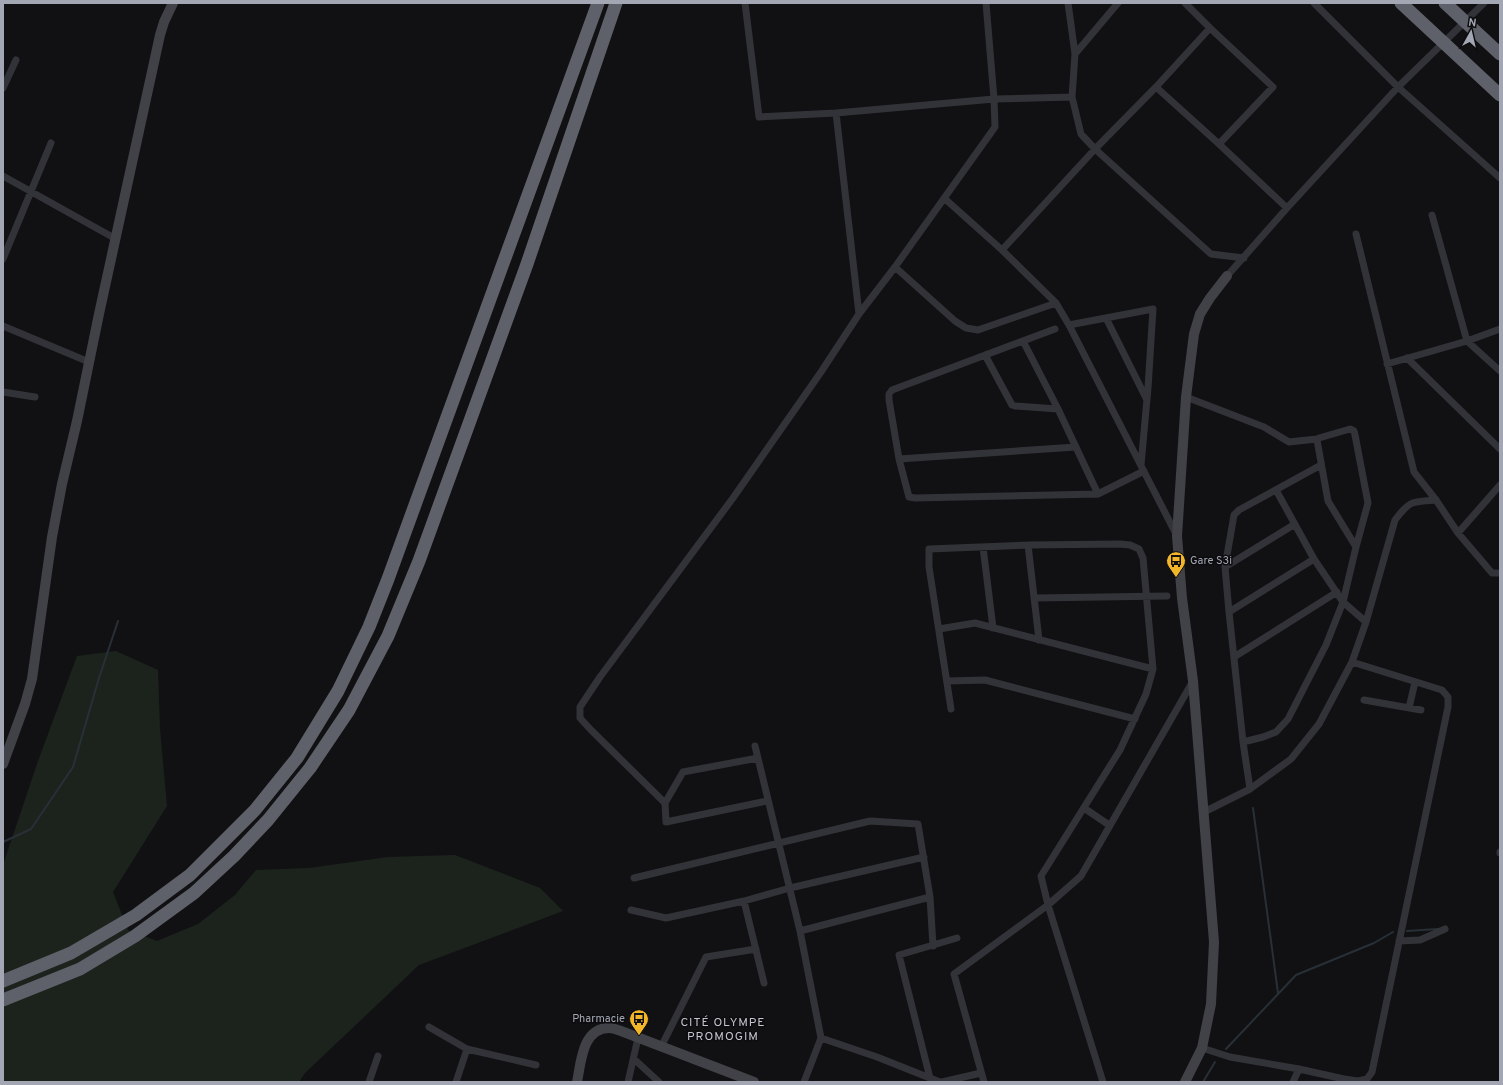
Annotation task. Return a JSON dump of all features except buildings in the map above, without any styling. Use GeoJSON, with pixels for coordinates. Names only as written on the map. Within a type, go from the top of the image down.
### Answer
{"type":"FeatureCollection","features":[{"type":"Feature","properties":{"kind":"highway"},"geometry":{"type":"LineString","coordinates":[[3,981],[71,953],[136,915],[190,875],[255,810],[297,758],[338,691],[369,627],[388,579],[598,3]]}},
{"type":"Feature","properties":{"kind":"highway"},"geometry":{"type":"LineString","coordinates":[[3,1000],[80,969],[135,936],[194,893],[234,856],[268,820],[310,768],[349,710],[388,636],[419,561],[527,264],[616,3]]}},
{"type":"Feature","properties":{"kind":"highway"},"geometry":{"type":"LineString","coordinates":[[1401,3],[1500,95]]}},
{"type":"Feature","properties":{"kind":"highway"},"geometry":{"type":"LineString","coordinates":[[1445,3],[1500,54]]}},
{"type":"Feature","properties":{"kind":"street"},"geometry":{"type":"LineString","coordinates":[[3,764],[25,704],[32,679],[52,537],[62,484],[77,421],[160,35],[173,3]]}},
{"type":"Feature","properties":{"kind":"street"},"geometry":{"type":"LineString","coordinates":[[745,3],[759,117],[836,113],[994,99],[1072,97]]}},
{"type":"Feature","properties":{"kind":"street"},"geometry":{"type":"LineString","coordinates":[[665,803],[580,718],[580,707],[612,660],[733,498],[821,372],[859,314],[895,267],[995,127],[986,3]]}},
{"type":"Feature","properties":{"kind":"street"},"geometry":{"type":"LineString","coordinates":[[1068,3],[1075,54],[1072,97],[1081,134],[1095,149],[1211,254],[1244,258]]}},
{"type":"Feature","properties":{"kind":"street"},"geometry":{"type":"LineString","coordinates":[[1075,54],[1118,3]]}},
{"type":"Feature","properties":{"kind":"street"},"geometry":{"type":"LineString","coordinates":[[1185,3],[1273,87],[1219,144]]}},
{"type":"Feature","properties":{"kind":"street"},"geometry":{"type":"LineString","coordinates":[[1314,3],[1398,87],[1500,178]]}},
{"type":"Feature","properties":{"kind":"street"},"geometry":{"type":"LineString","coordinates":[[1185,1082],[1202,1048],[1211,1004],[1214,942],[1193,681],[1182,598],[1177,536],[1186,397],[1194,334],[1200,314],[1227,276],[1398,87],[1484,3]]}},
{"type":"Feature","properties":{"kind":"street"},"geometry":{"type":"LineString","coordinates":[[1002,250],[1210,28]]}},
{"type":"Feature","properties":{"kind":"street"},"geometry":{"type":"LineString","coordinates":[[3,88],[16,60]]}},
{"type":"Feature","properties":{"kind":"street"},"geometry":{"type":"LineString","coordinates":[[1156,87],[1287,208]]}},
{"type":"Feature","properties":{"kind":"street"},"geometry":{"type":"LineString","coordinates":[[836,113],[859,314]]}},
{"type":"Feature","properties":{"kind":"street"},"geometry":{"type":"LineString","coordinates":[[3,259],[51,143]]}},
{"type":"Feature","properties":{"kind":"street"},"geometry":{"type":"LineString","coordinates":[[3,176],[116,239]]}},
{"type":"Feature","properties":{"kind":"street"},"geometry":{"type":"LineString","coordinates":[[944,198],[1002,250],[1056,302],[1177,536]]}},
{"type":"Feature","properties":{"kind":"street"},"geometry":{"type":"LineString","coordinates":[[1432,215],[1467,341],[1500,371]]}},
{"type":"Feature","properties":{"kind":"street"},"geometry":{"type":"LineString","coordinates":[[1356,234],[1414,472],[1436,500],[1458,533],[1492,573],[1500,573]]}},
{"type":"Feature","properties":{"kind":"street"},"geometry":{"type":"LineString","coordinates":[[895,267],[955,321],[966,328],[978,330],[1056,302]]}},
{"type":"Feature","properties":{"kind":"street"},"geometry":{"type":"LineString","coordinates":[[1069,325],[1153,309],[1142,468]]}},
{"type":"Feature","properties":{"kind":"street"},"geometry":{"type":"LineString","coordinates":[[1106,318],[1147,400]]}},
{"type":"Feature","properties":{"kind":"street"},"geometry":{"type":"LineString","coordinates":[[3,326],[89,362]]}},
{"type":"Feature","properties":{"kind":"street"},"geometry":{"type":"LineString","coordinates":[[1055,329],[892,390],[889,394],[889,400],[899,459],[909,497],[1098,494],[1142,468]]}},
{"type":"Feature","properties":{"kind":"street"},"geometry":{"type":"LineString","coordinates":[[1387,364],[1467,341],[1500,329]]}},
{"type":"Feature","properties":{"kind":"street"},"geometry":{"type":"LineString","coordinates":[[1023,341],[1058,409],[1098,494]]}},
{"type":"Feature","properties":{"kind":"street"},"geometry":{"type":"LineString","coordinates":[[985,355],[1012,405],[1058,409]]}},
{"type":"Feature","properties":{"kind":"street"},"geometry":{"type":"LineString","coordinates":[[1407,358],[1500,449]]}},
{"type":"Feature","properties":{"kind":"street"},"geometry":{"type":"LineString","coordinates":[[3,392],[35,397]]}},
{"type":"Feature","properties":{"kind":"street"},"geometry":{"type":"LineString","coordinates":[[1186,397],[1264,427],[1289,442],[1317,439],[1350,429],[1354,431],[1368,503],[1343,602],[1326,645],[1288,719],[1276,732],[1243,742]]}},
{"type":"Feature","properties":{"kind":"street"},"geometry":{"type":"LineString","coordinates":[[1317,439],[1320,466],[1328,501],[1356,547]]}},
{"type":"Feature","properties":{"kind":"street"},"geometry":{"type":"LineString","coordinates":[[899,459],[1076,447]]}},
{"type":"Feature","properties":{"kind":"street"},"geometry":{"type":"LineString","coordinates":[[1250,789],[1228,612],[1225,567],[1234,515],[1239,510],[1320,466]]}},
{"type":"Feature","properties":{"kind":"street"},"geometry":{"type":"LineString","coordinates":[[1458,533],[1500,485]]}},
{"type":"Feature","properties":{"kind":"street"},"geometry":{"type":"LineString","coordinates":[[1276,490],[1314,559],[1343,602],[1366,622]]}},
{"type":"Feature","properties":{"kind":"street"},"geometry":{"type":"LineString","coordinates":[[1204,812],[1250,789],[1291,759],[1319,724],[1352,662],[1366,622],[1395,520],[1405,506],[1415,502],[1436,500]]}},
{"type":"Feature","properties":{"kind":"street"},"geometry":{"type":"LineString","coordinates":[[1225,567],[1295,524]]}},
{"type":"Feature","properties":{"kind":"street"},"geometry":{"type":"LineString","coordinates":[[951,709],[929,567],[929,549],[1028,545],[1120,544],[1130,545],[1139,549],[1143,558],[1153,669],[1146,694],[1120,750],[1041,876],[1048,905],[1103,1082]]}},
{"type":"Feature","properties":{"kind":"street"},"geometry":{"type":"LineString","coordinates":[[1028,545],[1039,640]]}},
{"type":"Feature","properties":{"kind":"street"},"geometry":{"type":"LineString","coordinates":[[983,547],[993,628]]}},
{"type":"Feature","properties":{"kind":"street"},"geometry":{"type":"LineString","coordinates":[[1228,612],[1314,559]]}},
{"type":"Feature","properties":{"kind":"street"},"geometry":{"type":"LineString","coordinates":[[1234,657],[1337,592]]}},
{"type":"Feature","properties":{"kind":"street"},"geometry":{"type":"LineString","coordinates":[[1035,598],[1167,596]]}},
{"type":"Feature","properties":{"kind":"street"},"geometry":{"type":"LineString","coordinates":[[938,629],[975,623],[1153,669]]}},
{"type":"Feature","properties":{"kind":"street"},"geometry":{"type":"LineString","coordinates":[[1202,1048],[1230,1057],[1358,1081],[1367,1079],[1372,1072],[1448,707],[1448,697],[1442,690],[1352,662]]}},
{"type":"Feature","properties":{"kind":"street"},"geometry":{"type":"LineString","coordinates":[[947,681],[985,680],[1134,719]]}},
{"type":"Feature","properties":{"kind":"street"},"geometry":{"type":"LineString","coordinates":[[984,1082],[954,974],[1048,905],[1081,876],[1193,681]]}},
{"type":"Feature","properties":{"kind":"street"},"geometry":{"type":"LineString","coordinates":[[1409,708],[1415,682]]}},
{"type":"Feature","properties":{"kind":"street"},"geometry":{"type":"LineString","coordinates":[[1364,700],[1421,710]]}},
{"type":"Feature","properties":{"kind":"street"},"geometry":{"type":"LineString","coordinates":[[755,746],[767,801],[800,931],[821,1038],[804,1082]]}},
{"type":"Feature","properties":{"kind":"street"},"geometry":{"type":"LineString","coordinates":[[758,758],[683,772],[665,803],[666,822],[767,801]]}},
{"type":"Feature","properties":{"kind":"street"},"geometry":{"type":"LineString","coordinates":[[1084,808],[1109,825]]}},
{"type":"Feature","properties":{"kind":"street"},"geometry":{"type":"LineString","coordinates":[[634,878],[870,821],[918,824],[930,897],[934,946]]}},
{"type":"Feature","properties":{"kind":"street"},"geometry":{"type":"LineString","coordinates":[[631,910],[666,918],[744,901],[790,888],[924,857]]}},
{"type":"Feature","properties":{"kind":"street"},"geometry":{"type":"LineString","coordinates":[[800,931],[930,897]]}},
{"type":"Feature","properties":{"kind":"street"},"geometry":{"type":"LineString","coordinates":[[744,901],[764,983]]}},
{"type":"Feature","properties":{"kind":"street"},"geometry":{"type":"LineString","coordinates":[[1399,941],[1420,940],[1446,929]]}},
{"type":"Feature","properties":{"kind":"street"},"geometry":{"type":"LineString","coordinates":[[930,1078],[899,955],[934,946],[957,938]]}},
{"type":"Feature","properties":{"kind":"street"},"geometry":{"type":"LineString","coordinates":[[661,1047],[706,957],[756,949]]}},
{"type":"Feature","properties":{"kind":"street"},"geometry":{"type":"LineString","coordinates":[[429,1027],[467,1049],[536,1065]]}},
{"type":"Feature","properties":{"kind":"street"},"geometry":{"type":"LineString","coordinates":[[577,1082],[584,1047],[592,1034],[609,1028],[621,1031],[753,1082]]}},
{"type":"Feature","properties":{"kind":"street"},"geometry":{"type":"LineString","coordinates":[[628,1082],[638,1038]]}},
{"type":"Feature","properties":{"kind":"street"},"geometry":{"type":"LineString","coordinates":[[821,1038],[877,1057],[941,1082],[981,1073]]}},
{"type":"Feature","properties":{"kind":"street"},"geometry":{"type":"LineString","coordinates":[[456,1082],[467,1049]]}},
{"type":"Feature","properties":{"kind":"street"},"geometry":{"type":"LineString","coordinates":[[369,1082],[378,1056]]}},
{"type":"Feature","properties":{"kind":"street"},"geometry":{"type":"LineString","coordinates":[[634,1059],[659,1082]]}},
{"type":"Feature","properties":{"kind":"street"},"geometry":{"type":"LineString","coordinates":[[1293,1082],[1299,1069]]}},
{"type":"Feature","properties":{"kind":"shaded area"},"geometry":{"type":"Polygon","coordinates":[[[116,651],[158,670],[160,729],[167,806],[113,892],[128,930],[157,941],[198,924],[235,895],[256,870],[309,868],[388,857],[455,855],[540,888],[563,911],[419,965],[305,1073],[299,1082],[3,1082],[3,865],[38,761],[77,656],[116,651]]]}},
{"type":"Feature","properties":{"kind":"waterway"},"geometry":{"type":"LineString","coordinates":[[3,842],[31,829],[73,767],[99,678],[118,621]]}},
{"type":"Feature","properties":{"kind":"waterway"},"geometry":{"type":"LineString","coordinates":[[1253,808],[1278,993]]}},
{"type":"Feature","properties":{"kind":"waterway"},"geometry":{"type":"LineString","coordinates":[[1407,931],[1438,929]]}},
{"type":"Feature","properties":{"kind":"waterway"},"geometry":{"type":"LineString","coordinates":[[1226,1049],[1296,975],[1374,943],[1393,932]]}},
{"type":"Feature","properties":{"kind":"waterway"},"geometry":{"type":"LineString","coordinates":[[1203,1082],[1215,1062]]}},
{"type":"Feature","properties":{"kind":"place","name":"Gare S3i"},"geometry":{"type":"Point","coordinates":[1176,578]}},
{"type":"Feature","properties":{"kind":"place","name":"Pharmacie"},"geometry":{"type":"Point","coordinates":[639,1036]}},
{"type":"Feature","properties":{"kind":"district","name":"CITÉ OLYMPE PROMOGIM"},"geometry":{"type":"Point","coordinates":[723,1030]}}]}
